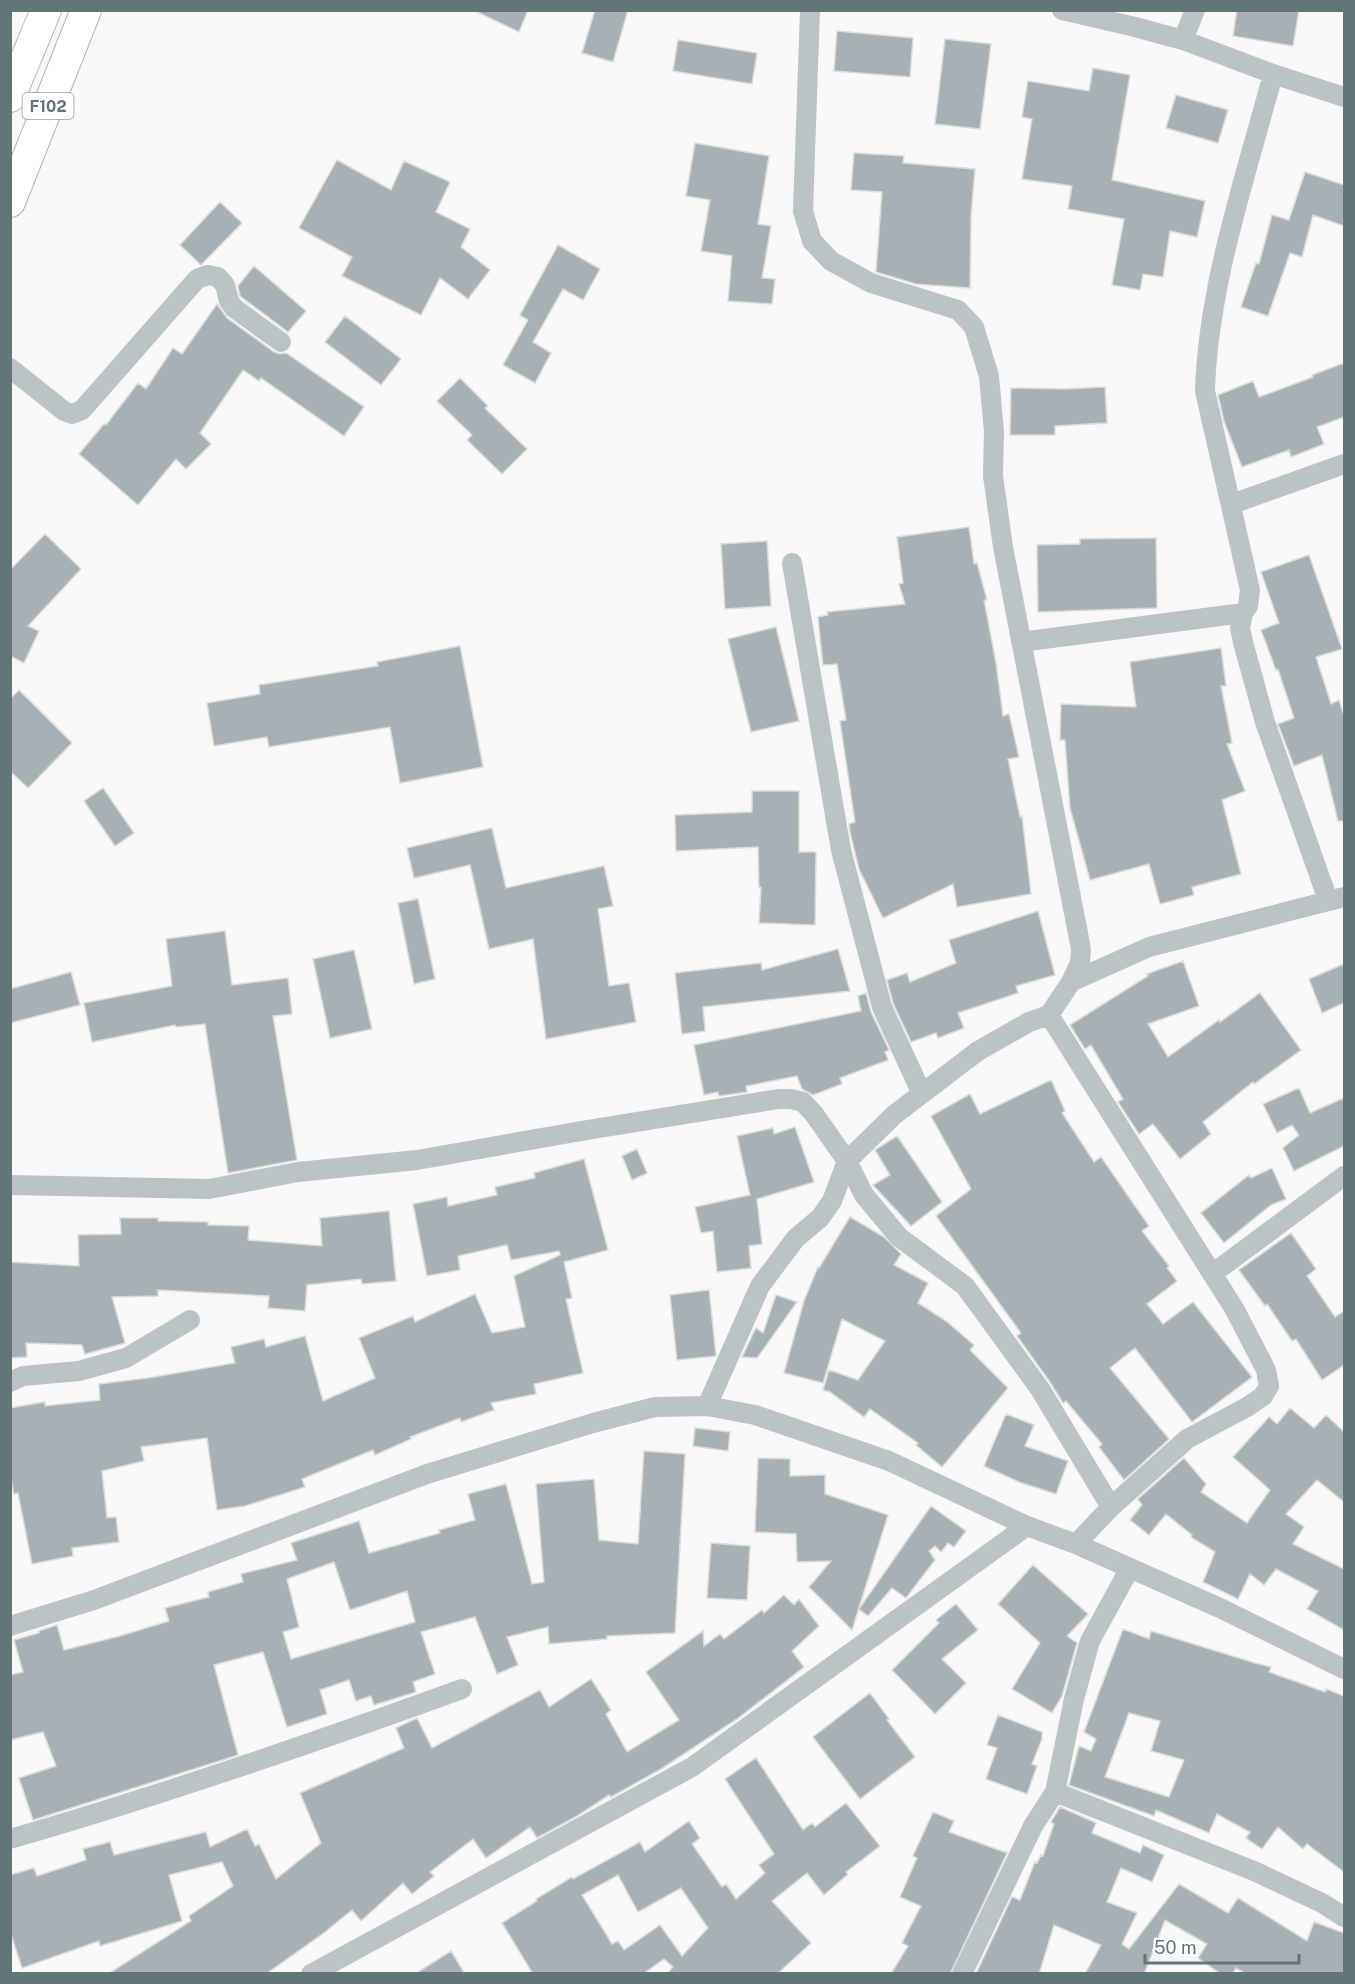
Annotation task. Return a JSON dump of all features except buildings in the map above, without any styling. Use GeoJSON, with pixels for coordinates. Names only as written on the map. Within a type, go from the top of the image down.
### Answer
{"type":"FeatureCollection","features":[{"type":"Feature","properties":{"kind":"main road","name":"F102"},"geometry":{"type":"LineString","coordinates":[[10,97],[46,10]]}},
{"type":"Feature","properties":{"kind":"main road","name":"F102"},"geometry":{"type":"LineString","coordinates":[[10,202],[86,10]]}},
{"type":"Feature","properties":{"kind":"street"},"geometry":{"type":"LineString","coordinates":[[707,1406],[760,1286],[796,1238],[820,1218],[832,1201],[847,1161],[894,1115],[978,1051],[1029,1022],[1049,1015],[1071,982],[1080,963],[1081,950],[1003,547],[993,476],[994,432],[988,376],[974,327],[958,310],[871,284],[831,261],[812,241],[803,211],[810,10]]}},
{"type":"Feature","properties":{"kind":"street"},"geometry":{"type":"LineString","coordinates":[[1062,10],[1183,40],[1273,74],[1344,97]]}},
{"type":"Feature","properties":{"kind":"street"},"geometry":{"type":"LineString","coordinates":[[1183,40],[1195,10]]}},
{"type":"Feature","properties":{"kind":"street"},"geometry":{"type":"LineString","coordinates":[[1071,982],[1149,947],[1336,898],[1265,722],[1240,628],[1243,613],[1248,606],[1250,590],[1205,391],[1206,364],[1222,264],[1273,74]]}},
{"type":"Feature","properties":{"kind":"street"},"geometry":{"type":"LineString","coordinates":[[10,368],[64,411],[72,414],[82,410],[197,279],[208,275],[218,278],[225,285],[229,302],[234,308],[281,342]]}},
{"type":"Feature","properties":{"kind":"street"},"geometry":{"type":"LineString","coordinates":[[1232,504],[1344,464]]}},
{"type":"Feature","properties":{"kind":"street"},"geometry":{"type":"LineString","coordinates":[[792,563],[841,849],[882,1007],[922,1094]]}},
{"type":"Feature","properties":{"kind":"street"},"geometry":{"type":"LineString","coordinates":[[1021,642],[1243,613]]}},
{"type":"Feature","properties":{"kind":"street"},"geometry":{"type":"LineString","coordinates":[[1049,1015],[1240,1320],[1266,1370],[1269,1386],[1263,1396],[1247,1407],[1187,1440],[1111,1507],[1076,1544]]}},
{"type":"Feature","properties":{"kind":"street"},"geometry":{"type":"LineString","coordinates":[[10,1185],[209,1189],[298,1172],[417,1160],[779,1099],[803,1102],[847,1161],[864,1196],[899,1237],[965,1286],[1040,1389],[1111,1507]]}},
{"type":"Feature","properties":{"kind":"street"},"geometry":{"type":"LineString","coordinates":[[1212,1274],[1344,1176]]}},
{"type":"Feature","properties":{"kind":"street"},"geometry":{"type":"LineString","coordinates":[[10,1382],[23,1376],[79,1371],[126,1358],[190,1320]]}},
{"type":"Feature","properties":{"kind":"street"},"geometry":{"type":"LineString","coordinates":[[10,1626],[94,1600],[427,1474],[593,1423],[655,1407],[707,1406],[755,1415],[889,1461],[1027,1526],[1076,1544],[1222,1609],[1344,1669]]}},
{"type":"Feature","properties":{"kind":"street"},"geometry":{"type":"LineString","coordinates":[[311,1974],[692,1767],[1027,1526]]}},
{"type":"Feature","properties":{"kind":"street"},"geometry":{"type":"LineString","coordinates":[[962,1974],[1034,1826],[1055,1792],[1074,1699],[1090,1641],[1130,1568]]}},
{"type":"Feature","properties":{"kind":"street"},"geometry":{"type":"LineString","coordinates":[[10,1839],[279,1755],[462,1689]]}},
{"type":"Feature","properties":{"kind":"street"},"geometry":{"type":"LineString","coordinates":[[1055,1792],[1254,1871],[1322,1903],[1344,1917]]}}]}
